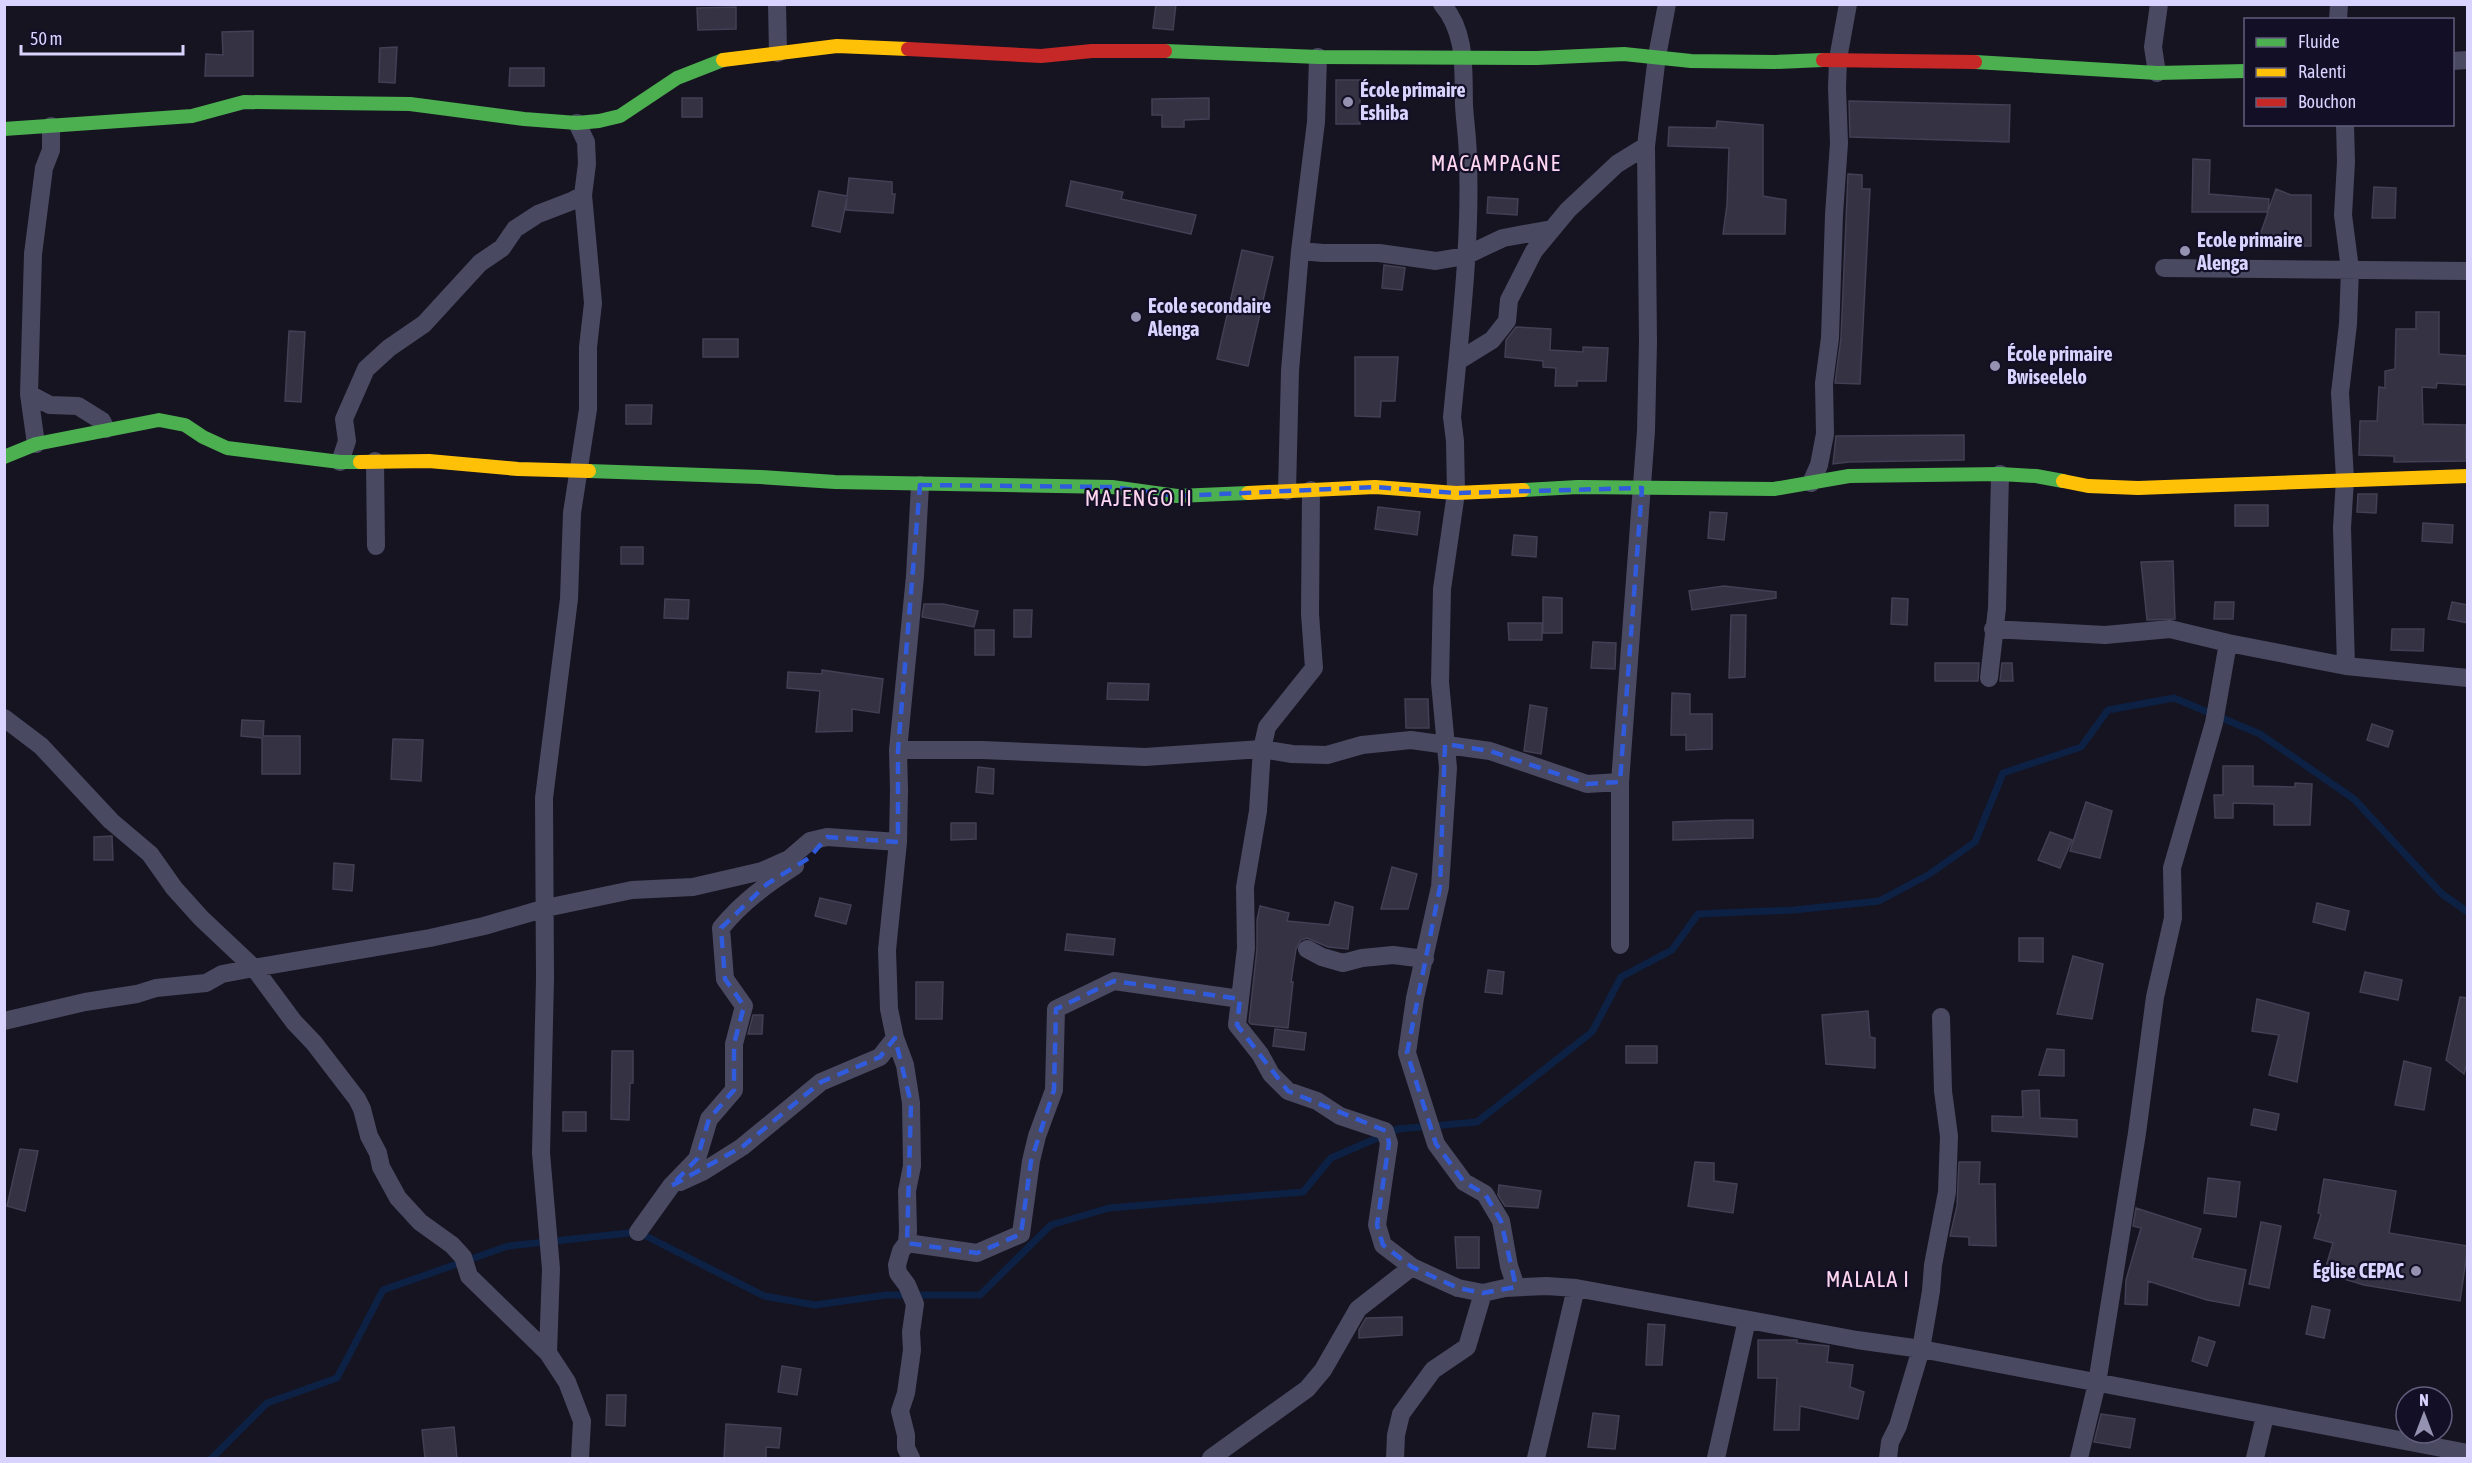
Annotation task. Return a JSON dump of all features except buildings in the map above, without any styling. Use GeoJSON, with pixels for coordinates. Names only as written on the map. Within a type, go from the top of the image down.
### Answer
{"type":"FeatureCollection","features":[{"type":"Feature","properties":{"kind":"street"},"geometry":{"type":"LineString","coordinates":[[777,4],[778,53]]}},
{"type":"Feature","properties":{"kind":"street"},"geometry":{"type":"LineString","coordinates":[[1442,4],[1451,15],[1459,35],[1463,57],[1468,160],[1465,256],[1452,417],[1456,493],[1442,590],[1440,682],[1448,768],[1440,887],[1415,998],[1407,1053],[1436,1144],[1464,1182],[1485,1194],[1501,1221],[1509,1266],[1516,1287]]}},
{"type":"Feature","properties":{"kind":"street"},"geometry":{"type":"LineString","coordinates":[[1620,945],[1620,782],[1642,488],[1648,342],[1646,146],[1657,56],[1667,4]]}},
{"type":"Feature","properties":{"kind":"street"},"geometry":{"type":"LineString","coordinates":[[1811,483],[1819,465],[1825,434],[1824,382],[1830,338],[1839,143],[1838,59],[1848,4]]}},
{"type":"Feature","properties":{"kind":"street"},"geometry":{"type":"LineString","coordinates":[[2157,72],[2153,47],[2159,4]]}},
{"type":"Feature","properties":{"kind":"street"},"geometry":{"type":"LineString","coordinates":[[4,129],[192,116],[244,102],[410,104],[577,123],[620,116],[677,78],[716,62],[837,46],[1041,56],[1092,51],[1146,50],[1318,57],[1537,58],[1624,54],[1691,61],[1775,62],[1838,59],[1997,62],[2157,72],[2244,71]]}},
{"type":"Feature","properties":{"kind":"street"},"geometry":{"type":"LineString","coordinates":[[1287,491],[1290,371],[1300,250],[1316,122],[1318,57]]}},
{"type":"Feature","properties":{"kind":"street"},"geometry":{"type":"LineString","coordinates":[[548,1353],[551,1269],[541,1153],[546,908],[544,798],[569,599],[572,513],[588,409],[588,347],[593,303],[583,195],[587,164],[586,142],[577,123]]}},
{"type":"Feature","properties":{"kind":"street"},"geometry":{"type":"LineString","coordinates":[[36,444],[29,394],[33,254],[44,168],[51,150],[51,126]]}},
{"type":"Feature","properties":{"kind":"street"},"geometry":{"type":"LineString","coordinates":[[2345,126],[2343,214],[2350,269],[2348,324],[2340,393],[2344,479],[2342,528],[2346,666]]}},
{"type":"Feature","properties":{"kind":"street"},"geometry":{"type":"LineString","coordinates":[[1458,361],[1492,340],[1507,321],[1509,300],[1533,251],[1568,210],[1617,164],[1646,146]]}},
{"type":"Feature","properties":{"kind":"street"},"geometry":{"type":"LineString","coordinates":[[340,462],[347,441],[344,419],[366,369],[389,348],[424,324],[480,263],[502,248],[515,229],[538,214],[583,195]]}},
{"type":"Feature","properties":{"kind":"street"},"geometry":{"type":"LineString","coordinates":[[1300,250],[1323,253],[1379,253],[1436,261],[1465,256],[1503,238],[1552,229]]}},
{"type":"Feature","properties":{"kind":"street"},"geometry":{"type":"LineString","coordinates":[[2164,268],[2468,271]]}},
{"type":"Feature","properties":{"kind":"street"},"geometry":{"type":"LineString","coordinates":[[29,394],[50,405],[78,406],[102,422],[106,429]]}},
{"type":"Feature","properties":{"kind":"street"},"geometry":{"type":"LineString","coordinates":[[4,457],[36,444],[159,420],[185,425],[203,437],[227,448],[340,462],[429,461],[579,471],[920,485],[1112,487],[1177,496],[1375,487],[1456,493],[1578,487],[1774,489],[1849,476],[2000,474],[2036,476],[2088,486],[2138,488],[2468,476]]}},
{"type":"Feature","properties":{"kind":"street"},"geometry":{"type":"LineString","coordinates":[[375,461],[376,546]]}},
{"type":"Feature","properties":{"kind":"street"},"geometry":{"type":"LineString","coordinates":[[1989,678],[1999,563],[2000,474]]}},
{"type":"Feature","properties":{"kind":"street"},"geometry":{"type":"LineString","coordinates":[[911,1458],[906,1448],[906,1435],[900,1411],[906,1393],[912,1350],[910,1332],[915,1304],[907,1285],[898,1273],[897,1265],[900,1251],[907,1243],[907,1191],[912,1166],[910,1103],[905,1065],[895,1038],[889,1009],[887,950],[898,842],[898,750],[915,576],[920,485]]}},
{"type":"Feature","properties":{"kind":"street"},"geometry":{"type":"LineString","coordinates":[[1311,490],[1310,614],[1314,668],[1267,727],[1262,749],[1258,811],[1245,887],[1246,948],[1237,1025],[1260,1054],[1271,1074],[1288,1091],[1317,1101],[1340,1116],[1385,1131],[1389,1143],[1377,1225],[1383,1245],[1412,1267],[1458,1288],[1483,1293],[1516,1287],[1576,1288],[1857,1340],[1922,1349],[2097,1383],[2265,1416],[2420,1452],[2468,1453]]}},
{"type":"Feature","properties":{"kind":"street"},"geometry":{"type":"LineString","coordinates":[[1993,629],[2105,635],[2170,629],[2346,666],[2468,678]]}},
{"type":"Feature","properties":{"kind":"street"},"geometry":{"type":"LineString","coordinates":[[2079,1458],[2097,1383],[2137,1133],[2155,997],[2173,918],[2172,868],[2214,723],[2229,643]]}},
{"type":"Feature","properties":{"kind":"street"},"geometry":{"type":"LineString","coordinates":[[4,718],[41,746],[111,821],[150,854],[174,888],[201,918],[254,968],[294,1022],[314,1042],[362,1108],[369,1136],[381,1167],[398,1198],[420,1222],[452,1245],[463,1257],[469,1276],[548,1353],[567,1382],[582,1421],[580,1458]]}},
{"type":"Feature","properties":{"kind":"street"},"geometry":{"type":"LineString","coordinates":[[898,750],[982,750],[1145,757],[1262,749],[1292,754],[1327,755],[1362,745],[1411,740],[1490,751],[1587,784],[1620,782]]}},
{"type":"Feature","properties":{"kind":"street"},"geometry":{"type":"LineString","coordinates":[[638,1232],[670,1186],[697,1159],[709,1119],[734,1090],[734,1044],[744,1006],[725,979],[721,928],[733,913],[767,884],[809,858],[827,837]]}},
{"type":"Feature","properties":{"kind":"street"},"geometry":{"type":"LineString","coordinates":[[4,1021],[85,1002],[137,994],[156,988],[206,983],[222,974],[430,938],[546,908],[632,890],[693,887],[762,871],[789,859],[810,841],[827,837],[898,842]]}},
{"type":"Feature","properties":{"kind":"street"},"geometry":{"type":"LineString","coordinates":[[1307,949],[1322,957],[1343,963],[1362,958],[1393,955],[1425,959]]}},
{"type":"Feature","properties":{"kind":"street"},"geometry":{"type":"LineString","coordinates":[[907,1243],[977,1253],[1020,1234],[1031,1161],[1037,1136],[1054,1090],[1056,1009],[1114,981],[1240,999]]}},
{"type":"Feature","properties":{"kind":"street"},"geometry":{"type":"LineString","coordinates":[[1888,1458],[1890,1442],[1898,1426],[1922,1349],[1947,1181],[1949,1136],[1943,1091],[1941,1017]]}},
{"type":"Feature","properties":{"kind":"street"},"geometry":{"type":"LineString","coordinates":[[670,1186],[704,1171],[742,1147],[821,1082],[880,1057],[895,1038]]}},
{"type":"Feature","properties":{"kind":"street"},"geometry":{"type":"LineString","coordinates":[[1211,1458],[1307,1389],[1323,1370],[1358,1309],[1412,1267]]}},
{"type":"Feature","properties":{"kind":"street"},"geometry":{"type":"LineString","coordinates":[[1536,1458],[1576,1288]]}},
{"type":"Feature","properties":{"kind":"street"},"geometry":{"type":"LineString","coordinates":[[1395,1458],[1396,1435],[1401,1414],[1433,1370],[1467,1347],[1483,1293]]}},
{"type":"Feature","properties":{"kind":"street"},"geometry":{"type":"LineString","coordinates":[[1716,1458],[1747,1320]]}},
{"type":"Feature","properties":{"kind":"street"},"geometry":{"type":"LineString","coordinates":[[2255,1458],[2265,1416]]}},
{"type":"Feature","properties":{"kind":"highlighted area"},"geometry":{"type":"Polygon","coordinates":[[[920,485],[1112,487],[1177,496],[1375,487],[1456,493],[1642,488],[1620,782],[1587,784],[1490,751],[1445,744],[1440,887],[1407,1053],[1436,1144],[1464,1182],[1485,1194],[1501,1221],[1516,1287],[1483,1293],[1458,1288],[1412,1267],[1383,1245],[1377,1225],[1389,1143],[1386,1131],[1288,1091],[1237,1025],[1240,999],[1114,981],[1056,1009],[1054,1090],[1031,1161],[1021,1234],[977,1253],[907,1243],[911,1103],[895,1038],[880,1057],[821,1082],[742,1147],[671,1186],[697,1159],[709,1119],[734,1090],[734,1044],[744,1006],[725,979],[721,928],[767,884],[809,858],[827,837],[898,842],[898,750],[920,485]]]}},
{"type":"Feature","properties":{"kind":"waterway"},"geometry":{"type":"LineString","coordinates":[[212,1458],[267,1403],[337,1378],[383,1290],[508,1246],[638,1232],[764,1296],[815,1305],[886,1295],[980,1295],[1051,1225],[1109,1208],[1303,1192],[1331,1158],[1398,1129],[1477,1122],[1592,1032],[1621,977],[1672,950],[1698,914],[1794,910],[1879,901],[1928,875],[1975,842],[2003,773],[2081,747],[2108,710],[2174,698],[2260,734],[2354,799],[2442,894],[2468,912]]}},
{"type":"Feature","properties":{"kind":"traffic: fast"},"geometry":{"type":"LineString","coordinates":[[1165,51],[1318,57],[1537,58],[1624,54],[1691,61],[1823,60]]}},
{"type":"Feature","properties":{"kind":"traffic: fast"},"geometry":{"type":"LineString","coordinates":[[4,129],[192,116],[244,102],[410,104],[524,119],[577,123],[599,121],[620,116],[677,78],[723,60]]}},
{"type":"Feature","properties":{"kind":"traffic: fast"},"geometry":{"type":"LineString","coordinates":[[1975,62],[2157,73],[2244,71]]}},
{"type":"Feature","properties":{"kind":"traffic: fast"},"geometry":{"type":"LineString","coordinates":[[4,457],[36,444],[159,420],[185,425],[203,437],[227,448],[340,462],[360,462]]}},
{"type":"Feature","properties":{"kind":"traffic: fast"},"geometry":{"type":"LineString","coordinates":[[589,471],[835,482],[1112,487],[1177,496],[1248,493]]}},
{"type":"Feature","properties":{"kind":"traffic: fast"},"geometry":{"type":"LineString","coordinates":[[1523,490],[1578,487],[1774,489],[1849,476],[2000,474],[2036,476],[2063,481]]}},
{"type":"Feature","properties":{"kind":"traffic: slow"},"geometry":{"type":"LineString","coordinates":[[723,60],[837,46],[908,49]]}},
{"type":"Feature","properties":{"kind":"traffic: slow"},"geometry":{"type":"LineString","coordinates":[[360,462],[429,461],[518,469],[589,471]]}},
{"type":"Feature","properties":{"kind":"traffic: slow"},"geometry":{"type":"LineString","coordinates":[[2063,481],[2088,486],[2138,488],[2468,476]]}},
{"type":"Feature","properties":{"kind":"traffic: slow"},"geometry":{"type":"LineString","coordinates":[[1248,493],[1375,487],[1456,493],[1523,490]]}},
{"type":"Feature","properties":{"kind":"traffic: jam"},"geometry":{"type":"LineString","coordinates":[[908,49],[1041,56],[1092,51],[1165,51]]}},
{"type":"Feature","properties":{"kind":"traffic: jam"},"geometry":{"type":"LineString","coordinates":[[1823,60],[1975,62]]}},
{"type":"Feature","properties":{"kind":"place","name":"École primaire Eshiba"},"geometry":{"type":"Point","coordinates":[1348,102]}},
{"type":"Feature","properties":{"kind":"place","name":"Ecole primaire Alenga"},"geometry":{"type":"Point","coordinates":[2185,251]}},
{"type":"Feature","properties":{"kind":"place","name":"Ecole secondaire Alenga"},"geometry":{"type":"Point","coordinates":[1136,317]}},
{"type":"Feature","properties":{"kind":"place","name":"École primaire Bwiseelelo"},"geometry":{"type":"Point","coordinates":[1995,366]}},
{"type":"Feature","properties":{"kind":"place","name":"Église CEPAC"},"geometry":{"type":"Point","coordinates":[2416,1271]}},
{"type":"Feature","properties":{"kind":"district","name":"MACAMPAGNE"},"geometry":{"type":"Point","coordinates":[1496,163]}},
{"type":"Feature","properties":{"kind":"district","name":"MAJENGO II"},"geometry":{"type":"Point","coordinates":[1139,498]}},
{"type":"Feature","properties":{"kind":"district","name":"MALALA I"},"geometry":{"type":"Point","coordinates":[1868,1279]}}]}
